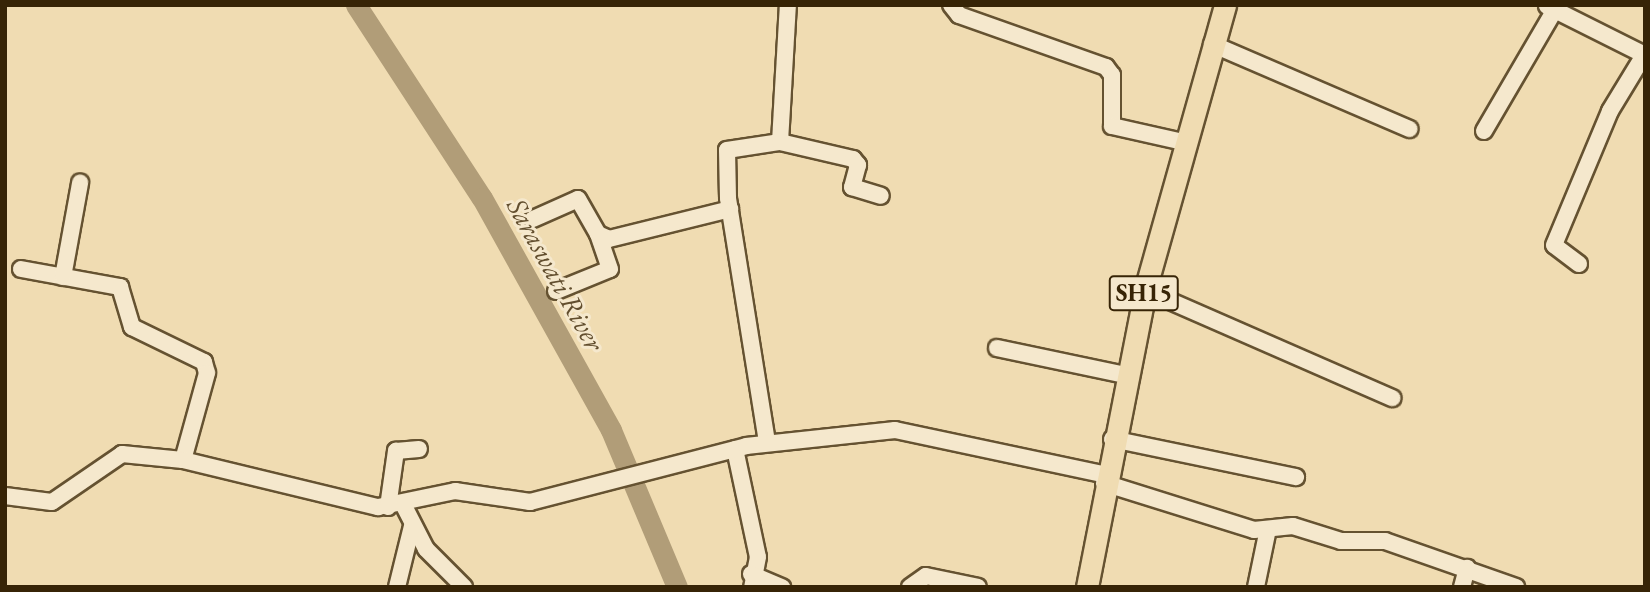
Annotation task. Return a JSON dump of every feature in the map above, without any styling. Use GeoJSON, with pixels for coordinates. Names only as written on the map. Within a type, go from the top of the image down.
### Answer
{"type":"FeatureCollection","features":[{"type":"Feature","properties":{"kind":"main road","name":"SH15"},"geometry":{"type":"LineString","coordinates":[[1087,587],[1112,439],[1145,289],[1183,142],[1225,5]]}},
{"type":"Feature","properties":{"kind":"street"},"geometry":{"type":"LineString","coordinates":[[780,142],[788,5]]}},
{"type":"Feature","properties":{"kind":"street"},"geometry":{"type":"LineString","coordinates":[[951,5],[959,15],[1106,67],[1112,75],[1112,127],[1183,142]]}},
{"type":"Feature","properties":{"kind":"street"},"geometry":{"type":"LineString","coordinates":[[1484,131],[1550,8],[1644,55],[1610,111],[1554,245],[1579,264]]}},
{"type":"Feature","properties":{"kind":"street"},"geometry":{"type":"LineString","coordinates":[[1212,44],[1409,129]]}},
{"type":"Feature","properties":{"kind":"street"},"geometry":{"type":"LineString","coordinates":[[767,442],[730,209],[727,150],[780,142],[853,159],[858,165],[852,187],[881,196]]}},
{"type":"Feature","properties":{"kind":"street"},"geometry":{"type":"LineString","coordinates":[[63,276],[80,183]]}},
{"type":"Feature","properties":{"kind":"street"},"geometry":{"type":"LineString","coordinates":[[533,219],[578,199],[598,234],[610,270],[555,291]]}},
{"type":"Feature","properties":{"kind":"street"},"geometry":{"type":"LineString","coordinates":[[598,234],[619,237],[730,209]]}},
{"type":"Feature","properties":{"kind":"street"},"geometry":{"type":"LineString","coordinates":[[21,269],[124,290],[132,327],[204,362],[207,373],[183,460]]}},
{"type":"Feature","properties":{"kind":"street"},"geometry":{"type":"LineString","coordinates":[[1145,289],[1392,398]]}},
{"type":"Feature","properties":{"kind":"street"},"geometry":{"type":"LineString","coordinates":[[997,348],[1125,375]]}},
{"type":"Feature","properties":{"kind":"street"},"geometry":{"type":"LineString","coordinates":[[5,496],[52,502],[114,456],[183,460],[396,507],[454,491],[530,502],[613,484],[767,442],[895,430],[1105,479],[1205,517],[1268,529],[1293,526],[1341,541],[1385,541],[1516,587]]}},
{"type":"Feature","properties":{"kind":"street"},"geometry":{"type":"LineString","coordinates":[[1112,439],[1296,477]]}},
{"type":"Feature","properties":{"kind":"street"},"geometry":{"type":"LineString","coordinates":[[419,449],[396,451],[396,507],[464,587]]}},
{"type":"Feature","properties":{"kind":"street"},"geometry":{"type":"LineString","coordinates":[[735,449],[758,557],[751,580],[782,587]]}},
{"type":"Feature","properties":{"kind":"street"},"geometry":{"type":"LineString","coordinates":[[397,587],[412,526]]}},
{"type":"Feature","properties":{"kind":"street"},"geometry":{"type":"LineString","coordinates":[[1256,587],[1268,529]]}},
{"type":"Feature","properties":{"kind":"street"},"geometry":{"type":"LineString","coordinates":[[1462,587],[1467,568]]}},
{"type":"Feature","properties":{"kind":"street"},"geometry":{"type":"LineString","coordinates":[[910,587],[926,576],[978,587]]}},
{"type":"Feature","properties":{"kind":"waterway","name":"Saraswati River"},"geometry":{"type":"LineString","coordinates":[[356,5],[482,198],[611,430],[677,587]]}}]}
